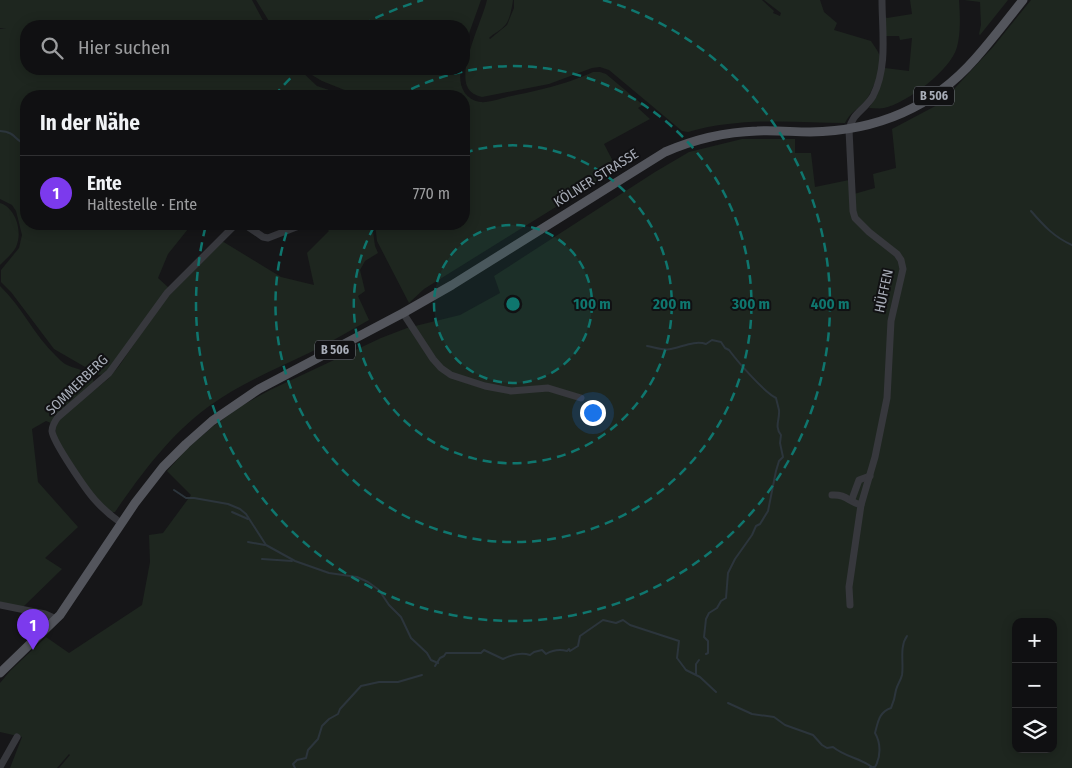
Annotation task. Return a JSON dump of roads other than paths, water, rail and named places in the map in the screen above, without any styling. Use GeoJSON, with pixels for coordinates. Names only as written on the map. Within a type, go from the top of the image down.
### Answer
{"type":"FeatureCollection","features":[{"type":"Feature","properties":{"kind":"main road","name":"B 506"},"geometry":{"type":"LineString","coordinates":[[849,130],[893,118],[936,95],[974,60],[1022,0]]}},
{"type":"Feature","properties":{"kind":"main road","name":"KÖLNER STRASSE"},"geometry":{"type":"LineString","coordinates":[[409,310],[665,152],[703,138],[734,132],[849,130]]}},
{"type":"Feature","properties":{"kind":"main road","name":"B 506"},"geometry":{"type":"LineString","coordinates":[[0,673],[56,619],[76,593],[121,523],[163,467],[186,444],[212,422],[259,389],[409,310]]}},
{"type":"Feature","properties":{"kind":"street"},"geometry":{"type":"LineString","coordinates":[[849,130],[851,120],[872,98],[876,89],[883,58],[882,0]]}},
{"type":"Feature","properties":{"kind":"street"},"geometry":{"type":"LineString","coordinates":[[863,109],[870,114]]}},
{"type":"Feature","properties":{"kind":"street","name":"HÜFFEN"},"geometry":{"type":"LineString","coordinates":[[849,130],[853,211],[855,218],[869,232],[897,254],[901,260],[903,270],[891,321],[886,398],[870,476],[861,505],[849,587],[850,605]]}},
{"type":"Feature","properties":{"kind":"street","name":"SOMMERBERG"},"geometry":{"type":"LineString","coordinates":[[121,523],[98,504],[85,486],[55,441],[52,432],[53,424],[58,417],[110,373],[167,293],[230,230]]}},
{"type":"Feature","properties":{"kind":"street"},"geometry":{"type":"LineString","coordinates":[[253,230],[268,238],[289,230]]}},
{"type":"Feature","properties":{"kind":"street"},"geometry":{"type":"LineString","coordinates":[[409,310],[433,359],[451,375],[511,392],[548,388],[581,398]]}},
{"type":"Feature","properties":{"kind":"street"},"geometry":{"type":"LineString","coordinates":[[852,499],[859,480],[870,476]]}},
{"type":"Feature","properties":{"kind":"street"},"geometry":{"type":"LineString","coordinates":[[832,495],[852,499],[861,505]]}},
{"type":"Feature","properties":{"kind":"street"},"geometry":{"type":"LineString","coordinates":[[0,605],[45,614],[56,619]]}},
{"type":"Feature","properties":{"kind":"street"},"geometry":{"type":"LineString","coordinates":[[0,767],[17,737]]}},
{"type":"Feature","properties":{"kind":"waterway"},"geometry":{"type":"LineString","coordinates":[[0,131],[10,133],[20,142]]}},
{"type":"Feature","properties":{"kind":"waterway"},"geometry":{"type":"LineString","coordinates":[[1031,211],[1050,231],[1072,245]]}},
{"type":"Feature","properties":{"kind":"waterway"},"geometry":{"type":"LineString","coordinates":[[647,346],[668,349],[693,343],[706,344],[712,340],[721,342],[744,369],[776,398],[779,410],[778,426],[781,435],[780,443],[783,457],[779,461],[776,471],[768,511],[760,524],[756,526],[728,573],[726,598],[721,601],[717,608],[709,613],[706,619],[704,637],[708,641],[708,653],[706,654]]}},
{"type":"Feature","properties":{"kind":"waterway"},"geometry":{"type":"LineString","coordinates":[[174,490],[186,498],[228,504],[240,509],[246,514],[266,545],[295,561],[329,573],[357,577],[368,582],[379,590],[389,605],[401,617],[411,638],[427,653],[431,660],[438,663]]}},
{"type":"Feature","properties":{"kind":"waterway"},"geometry":{"type":"LineString","coordinates":[[232,512],[248,519]]}},
{"type":"Feature","properties":{"kind":"waterway"},"geometry":{"type":"LineString","coordinates":[[248,542],[265,545]]}},
{"type":"Feature","properties":{"kind":"waterway"},"geometry":{"type":"LineString","coordinates":[[262,559],[292,561]]}},
{"type":"Feature","properties":{"kind":"waterway"},"geometry":{"type":"LineString","coordinates":[[435,666],[446,653],[481,653],[484,650],[503,659],[516,654],[530,655],[542,650],[546,654],[556,650],[567,651],[569,649],[570,651],[578,646],[580,636],[603,620],[616,623],[623,620],[630,625],[679,641],[677,658],[686,670],[700,677],[716,692]]}},
{"type":"Feature","properties":{"kind":"waterway"},"geometry":{"type":"LineString","coordinates":[[873,767],[877,763],[879,750],[875,733],[880,718],[884,712],[891,708],[894,701],[902,675],[902,650],[907,636]]}},
{"type":"Feature","properties":{"kind":"waterway"},"geometry":{"type":"LineString","coordinates":[[696,674],[696,664],[699,660]]}},
{"type":"Feature","properties":{"kind":"waterway"},"geometry":{"type":"LineString","coordinates":[[295,768],[293,764],[297,760],[306,758],[308,750],[318,739],[322,726],[338,714],[340,709],[361,686],[379,682],[398,682],[422,675]]}},
{"type":"Feature","properties":{"kind":"waterway"},"geometry":{"type":"LineString","coordinates":[[728,703],[752,714],[774,717],[785,725],[813,735],[827,748],[833,747],[842,753],[863,761],[872,767],[870,768]]}},
{"type":"Feature","properties":{"kind":"place","name":"Ente"},"geometry":{"type":"Point","coordinates":[33,650]}}]}
